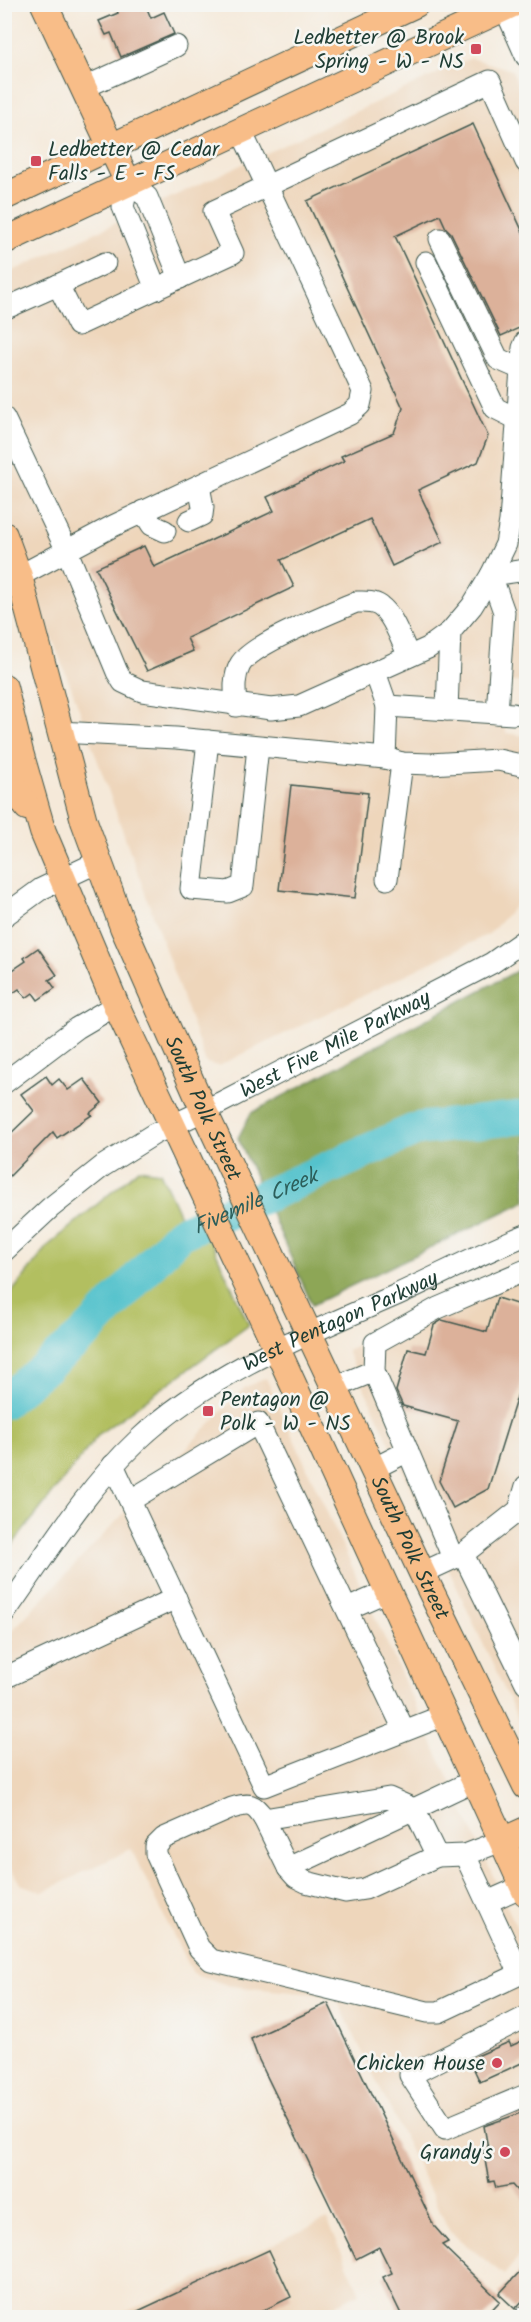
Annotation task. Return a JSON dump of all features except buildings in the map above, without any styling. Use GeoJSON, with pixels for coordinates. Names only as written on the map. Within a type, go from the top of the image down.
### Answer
{"type":"FeatureCollection","features":[{"type":"Feature","properties":{"kind":"main road"},"geometry":{"type":"LineString","coordinates":[[44,4],[128,183]]}},
{"type":"Feature","properties":{"kind":"main road"},"geometry":{"type":"LineString","coordinates":[[4,197],[416,4]]}},
{"type":"Feature","properties":{"kind":"main road"},"geometry":{"type":"LineString","coordinates":[[4,241],[507,6]]}},
{"type":"Feature","properties":{"kind":"main road","name":"South Polk Street"},"geometry":{"type":"LineString","coordinates":[[4,535],[12,578],[98,862],[123,927],[204,1111],[422,1573],[526,1786]]}},
{"type":"Feature","properties":{"kind":"main road","name":"South Polk Street"},"geometry":{"type":"LineString","coordinates":[[4,687],[43,832],[116,1005],[475,1780],[515,1835],[525,1889]]}},
{"type":"Feature","properties":{"kind":"main road"},"geometry":{"type":"LineString","coordinates":[[4,771],[43,832]]}},
{"type":"Feature","properties":{"kind":"main road"},"geometry":{"type":"LineString","coordinates":[[388,1591],[422,1573]]}},
{"type":"Feature","properties":{"kind":"street"},"geometry":{"type":"LineString","coordinates":[[507,6],[526,56]]}},
{"type":"Feature","properties":{"kind":"street"},"geometry":{"type":"LineString","coordinates":[[83,88],[176,46]]}},
{"type":"Feature","properties":{"kind":"street"},"geometry":{"type":"LineString","coordinates":[[58,285],[78,325],[233,253],[214,211],[490,81],[526,162]]}},
{"type":"Feature","properties":{"kind":"street"},"geometry":{"type":"LineString","coordinates":[[12,578],[143,511],[350,414],[360,405],[363,391],[242,131]]}},
{"type":"Feature","properties":{"kind":"street"},"geometry":{"type":"LineString","coordinates":[[156,289],[123,207],[128,183],[147,196],[180,278]]}},
{"type":"Feature","properties":{"kind":"street"},"geometry":{"type":"LineString","coordinates":[[440,239],[498,359],[521,369]]}},
{"type":"Feature","properties":{"kind":"street"},"geometry":{"type":"LineString","coordinates":[[426,262],[495,408],[519,420]]}},
{"type":"Feature","properties":{"kind":"street"},"geometry":{"type":"LineString","coordinates":[[4,309],[105,263]]}},
{"type":"Feature","properties":{"kind":"street"},"geometry":{"type":"LineString","coordinates":[[4,418],[67,551],[123,682],[142,691],[236,706],[271,710],[299,706],[428,648],[450,632],[472,606],[506,544],[519,420],[523,348],[526,341]]}},
{"type":"Feature","properties":{"kind":"street"},"geometry":{"type":"LineString","coordinates":[[189,521],[202,515],[203,507],[199,486]]}},
{"type":"Feature","properties":{"kind":"street"},"geometry":{"type":"LineString","coordinates":[[143,511],[152,525],[165,531]]}},
{"type":"Feature","properties":{"kind":"street"},"geometry":{"type":"LineString","coordinates":[[491,575],[526,570]]}},
{"type":"Feature","properties":{"kind":"street"},"geometry":{"type":"LineString","coordinates":[[387,706],[505,714],[504,612],[491,575]]}},
{"type":"Feature","properties":{"kind":"street"},"geometry":{"type":"LineString","coordinates":[[236,706],[235,681],[241,664],[254,650],[356,602],[371,602],[380,606],[389,616],[409,657]]}},
{"type":"Feature","properties":{"kind":"street"},"geometry":{"type":"LineString","coordinates":[[447,710],[450,632]]}},
{"type":"Feature","properties":{"kind":"street"},"geometry":{"type":"LineString","coordinates":[[375,672],[387,706],[393,760],[387,879]]}},
{"type":"Feature","properties":{"kind":"street"},"geometry":{"type":"LineString","coordinates":[[59,732],[208,741],[430,764],[498,760],[526,766]]}},
{"type":"Feature","properties":{"kind":"street"},"geometry":{"type":"LineString","coordinates":[[208,741],[191,890],[228,892],[243,886],[258,747]]}},
{"type":"Feature","properties":{"kind":"street"},"geometry":{"type":"LineString","coordinates":[[4,916],[41,889],[98,862]]}},
{"type":"Feature","properties":{"kind":"street","name":"West Five Mile Parkway"},"geometry":{"type":"LineString","coordinates":[[4,1251],[50,1208],[103,1166],[171,1125],[204,1111],[492,963],[526,939]]}},
{"type":"Feature","properties":{"kind":"street"},"geometry":{"type":"LineString","coordinates":[[4,1083],[77,1028],[116,1005]]}},
{"type":"Feature","properties":{"kind":"street","name":"West Pentagon Parkway"},"geometry":{"type":"LineString","coordinates":[[4,1614],[77,1511],[113,1465],[139,1439],[191,1398],[277,1349],[526,1235]]}},
{"type":"Feature","properties":{"kind":"street"},"geometry":{"type":"LineString","coordinates":[[375,1343],[438,1308],[526,1270]]}},
{"type":"Feature","properties":{"kind":"street"},"geometry":{"type":"LineString","coordinates":[[429,1280],[438,1308]]}},
{"type":"Feature","properties":{"kind":"street"},"geometry":{"type":"LineString","coordinates":[[352,1314],[375,1343],[374,1371],[408,1451],[458,1556],[526,1683]]}},
{"type":"Feature","properties":{"kind":"street"},"geometry":{"type":"LineString","coordinates":[[335,1387],[374,1371]]}},
{"type":"Feature","properties":{"kind":"street"},"geometry":{"type":"LineString","coordinates":[[131,1500],[258,1422],[404,1730]]}},
{"type":"Feature","properties":{"kind":"street"},"geometry":{"type":"LineString","coordinates":[[374,1469],[408,1451]]}},
{"type":"Feature","properties":{"kind":"street"},"geometry":{"type":"LineString","coordinates":[[113,1465],[264,1786],[445,1715]]}},
{"type":"Feature","properties":{"kind":"street"},"geometry":{"type":"LineString","coordinates":[[422,1573],[458,1556],[523,1511],[526,1486]]}},
{"type":"Feature","properties":{"kind":"street"},"geometry":{"type":"LineString","coordinates":[[347,1610],[388,1591]]}},
{"type":"Feature","properties":{"kind":"street"},"geometry":{"type":"LineString","coordinates":[[4,1678],[176,1598]]}},
{"type":"Feature","properties":{"kind":"street"},"geometry":{"type":"LineString","coordinates":[[288,1868],[475,1780]]}},
{"type":"Feature","properties":{"kind":"street"},"geometry":{"type":"LineString","coordinates":[[264,1819],[389,1798],[414,1809],[437,1856]]}},
{"type":"Feature","properties":{"kind":"street"},"geometry":{"type":"LineString","coordinates":[[465,1855],[523,1972],[439,2012],[427,2012],[211,1960],[199,1948],[156,1854],[156,1846],[164,1839],[232,1808],[251,1805],[258,1809],[288,1868],[296,1877],[306,1882],[346,1892],[365,1890],[437,1856],[465,1855],[515,1835]]}},
{"type":"Feature","properties":{"kind":"street"},"geometry":{"type":"LineString","coordinates":[[487,1902],[525,1889]]}},
{"type":"Feature","properties":{"kind":"street"},"geometry":{"type":"LineString","coordinates":[[526,2017],[410,2075],[445,2129],[526,2095]]}},
{"type":"Feature","properties":{"kind":"shaded area"},"geometry":{"type":"Polygon","coordinates":[[[471,58],[512,70],[526,106],[526,682],[510,682],[506,733],[526,736],[526,894],[489,934],[218,1066],[206,1063],[73,692],[5,519],[4,275],[471,58]]]}},
{"type":"Feature","properties":{"kind":"shaded area"},"geometry":{"type":"Polygon","coordinates":[[[526,1262],[526,1736],[347,1351],[526,1262]]]}},
{"type":"Feature","properties":{"kind":"shaded area"},"geometry":{"type":"Polygon","coordinates":[[[266,1378],[526,1948],[526,2248],[504,2275],[450,2232],[335,1996],[230,1986],[192,1973],[131,1849],[43,1892],[20,1884],[5,1857],[4,1639],[244,1388],[266,1378]]]}},
{"type":"Feature","properties":{"kind":"shaded area"},"geometry":{"type":"Polygon","coordinates":[[[327,2219],[360,2293],[307,2317],[113,2318],[327,2219]]]}},
{"type":"Feature","properties":{"kind":"green space"},"geometry":{"type":"Polygon","coordinates":[[[526,966],[526,1201],[312,1305],[238,1138],[251,1113],[526,966]]]}},
{"type":"Feature","properties":{"kind":"green space"},"geometry":{"type":"Polygon","coordinates":[[[139,1169],[160,1172],[193,1244],[206,1230],[249,1325],[99,1434],[5,1554],[5,1301],[49,1245],[139,1169]]]}},
{"type":"Feature","properties":{"kind":"waterway","name":"Fivemile Creek"},"geometry":{"type":"LineString","coordinates":[[4,1402],[87,1332],[179,1234],[417,1129],[526,1117]]}},
{"type":"Feature","properties":{"kind":"place","name":"Ledbetter @ Brook Spring - W - NS"},"geometry":{"type":"Point","coordinates":[476,49]}},
{"type":"Feature","properties":{"kind":"place","name":"Ledbetter @ Cedar Falls - E - FS"},"geometry":{"type":"Point","coordinates":[36,161]}},
{"type":"Feature","properties":{"kind":"place","name":"Pentagon @ Polk - W - NS"},"geometry":{"type":"Point","coordinates":[208,1411]}},
{"type":"Feature","properties":{"kind":"place","name":"Chicken House"},"geometry":{"type":"Point","coordinates":[497,2063]}},
{"type":"Feature","properties":{"kind":"place","name":"Grandy's"},"geometry":{"type":"Point","coordinates":[505,2152]}}]}
